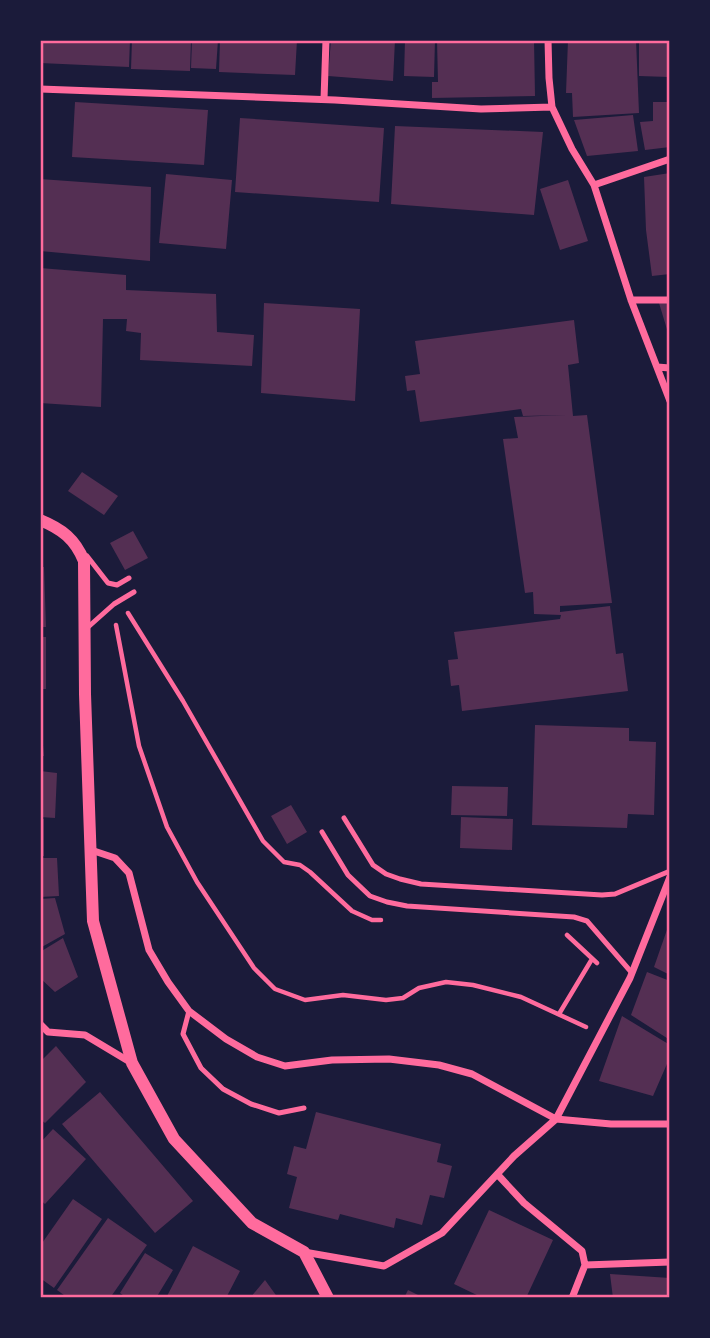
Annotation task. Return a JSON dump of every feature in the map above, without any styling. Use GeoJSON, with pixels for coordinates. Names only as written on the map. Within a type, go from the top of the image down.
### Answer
{"type":"FeatureCollection","features":[{"type":"Feature","properties":{"kind":"street"},"geometry":{"type":"LineString","coordinates":[[324,99],[326,40]]}},
{"type":"Feature","properties":{"kind":"street"},"geometry":{"type":"LineString","coordinates":[[548,40],[552,107],[594,186],[631,300],[670,401]]}},
{"type":"Feature","properties":{"kind":"street"},"geometry":{"type":"LineString","coordinates":[[40,89],[324,99],[481,109],[552,107]]}},
{"type":"Feature","properties":{"kind":"street"},"geometry":{"type":"LineString","coordinates":[[594,186],[670,159]]}},
{"type":"Feature","properties":{"kind":"street"},"geometry":{"type":"LineString","coordinates":[[631,300],[670,300]]}},
{"type":"Feature","properties":{"kind":"street"},"geometry":{"type":"LineString","coordinates":[[657,367],[670,368]]}},
{"type":"Feature","properties":{"kind":"street"},"geometry":{"type":"LineString","coordinates":[[40,520],[77,543],[84,561],[93,922],[132,1063],[174,1139],[253,1223],[304,1252],[384,1266],[442,1233],[514,1156],[556,1119],[632,973],[670,877]]}},
{"type":"Feature","properties":{"kind":"street"},"geometry":{"type":"LineString","coordinates":[[90,850],[115,858],[129,873],[149,950],[189,1011],[226,1040],[257,1058],[285,1066],[332,1060],[388,1059],[439,1065],[472,1074],[556,1119],[611,1124],[670,1124]]}},
{"type":"Feature","properties":{"kind":"street"},"geometry":{"type":"LineString","coordinates":[[40,1024],[48,1032],[85,1035],[132,1063]]}},
{"type":"Feature","properties":{"kind":"street"},"geometry":{"type":"LineString","coordinates":[[498,1175],[524,1203],[582,1251],[585,1265],[572,1298]]}},
{"type":"Feature","properties":{"kind":"street"},"geometry":{"type":"LineString","coordinates":[[304,1252],[328,1298]]}},
{"type":"Feature","properties":{"kind":"street"},"geometry":{"type":"LineString","coordinates":[[585,1265],[670,1262]]}},
{"type":"Feature","properties":{"kind":"lane"},"geometry":{"type":"LineString","coordinates":[[77,543],[108,583],[117,585],[128,578]]}},
{"type":"Feature","properties":{"kind":"lane"},"geometry":{"type":"LineString","coordinates":[[85,630],[108,608],[134,592]]}},
{"type":"Feature","properties":{"kind":"lane"},"geometry":{"type":"LineString","coordinates":[[344,818],[364,855],[373,865],[386,874],[421,884],[603,895],[615,894],[670,871]]}},
{"type":"Feature","properties":{"kind":"lane"},"geometry":{"type":"LineString","coordinates":[[322,832],[348,875],[370,896],[407,906],[575,917],[587,921],[632,973]]}},
{"type":"Feature","properties":{"kind":"lane"},"geometry":{"type":"LineString","coordinates":[[189,1011],[183,1034],[201,1068],[223,1089],[251,1104],[279,1113],[304,1108]]}},
{"type":"Feature","properties":{"kind":"path"},"geometry":{"type":"LineString","coordinates":[[108,608],[118,629],[139,747],[167,827],[197,883],[254,968],[275,989],[305,1000],[343,995],[386,1000],[403,998],[419,988],[446,982],[473,985],[521,997],[600,1034]]}},
{"type":"Feature","properties":{"kind":"path"},"geometry":{"type":"LineString","coordinates":[[559,1014],[592,958]]}},
{"type":"Feature","properties":{"kind":"building"},"geometry":{"type":"Polygon","coordinates":[[[40,40],[130,40],[129,67],[40,63],[40,40]]]}},
{"type":"Feature","properties":{"kind":"building"},"geometry":{"type":"Polygon","coordinates":[[[132,40],[191,40],[190,71],[131,69],[132,40]]]}},
{"type":"Feature","properties":{"kind":"building"},"geometry":{"type":"Polygon","coordinates":[[[192,40],[218,40],[216,69],[191,68],[192,40]]]}},
{"type":"Feature","properties":{"kind":"building"},"geometry":{"type":"Polygon","coordinates":[[[220,40],[297,40],[295,75],[219,72],[220,40]]]}},
{"type":"Feature","properties":{"kind":"building"},"geometry":{"type":"Polygon","coordinates":[[[331,40],[395,40],[393,81],[328,76],[331,40]]]}},
{"type":"Feature","properties":{"kind":"building"},"geometry":{"type":"Polygon","coordinates":[[[405,40],[435,40],[434,77],[404,76],[405,40]]]}},
{"type":"Feature","properties":{"kind":"building"},"geometry":{"type":"Polygon","coordinates":[[[437,40],[534,40],[535,96],[432,98],[432,82],[438,82],[437,40]]]}},
{"type":"Feature","properties":{"kind":"building"},"geometry":{"type":"Polygon","coordinates":[[[568,40],[636,40],[639,113],[573,117],[572,93],[566,93],[568,40]]]}},
{"type":"Feature","properties":{"kind":"building"},"geometry":{"type":"Polygon","coordinates":[[[639,40],[670,40],[669,77],[639,76],[639,40]]]}},
{"type":"Feature","properties":{"kind":"building"},"geometry":{"type":"Polygon","coordinates":[[[75,102],[208,110],[204,165],[72,157],[75,102]]]}},
{"type":"Feature","properties":{"kind":"building"},"geometry":{"type":"Polygon","coordinates":[[[653,102],[670,102],[670,147],[645,150],[640,122],[653,121],[653,102]]]}},
{"type":"Feature","properties":{"kind":"building"},"geometry":{"type":"Polygon","coordinates":[[[633,115],[638,151],[587,156],[574,120],[633,115]]]}},
{"type":"Feature","properties":{"kind":"building"},"geometry":{"type":"Polygon","coordinates":[[[240,118],[384,128],[379,202],[235,192],[240,118]]]}},
{"type":"Feature","properties":{"kind":"building"},"geometry":{"type":"Polygon","coordinates":[[[395,126],[543,132],[534,215],[391,204],[395,126]]]}},
{"type":"Feature","properties":{"kind":"building"},"geometry":{"type":"Polygon","coordinates":[[[670,173],[670,274],[652,276],[646,230],[644,177],[670,173]]]}},
{"type":"Feature","properties":{"kind":"building"},"geometry":{"type":"Polygon","coordinates":[[[166,174],[232,180],[226,249],[159,243],[166,174]]]}},
{"type":"Feature","properties":{"kind":"building"},"geometry":{"type":"Polygon","coordinates":[[[40,179],[151,187],[150,261],[40,251],[40,179]]]}},
{"type":"Feature","properties":{"kind":"building"},"geometry":{"type":"Polygon","coordinates":[[[568,180],[588,241],[560,250],[540,189],[568,180]]]}},
{"type":"Feature","properties":{"kind":"building"},"geometry":{"type":"Polygon","coordinates":[[[40,268],[126,275],[126,290],[216,294],[217,332],[254,335],[252,366],[140,360],[141,333],[126,331],[127,319],[103,319],[101,407],[40,403],[40,268]]]}},
{"type":"Feature","properties":{"kind":"building"},"geometry":{"type":"Polygon","coordinates":[[[264,303],[360,309],[355,401],[261,393],[264,303]]]}},
{"type":"Feature","properties":{"kind":"building"},"geometry":{"type":"Polygon","coordinates":[[[659,303],[670,303],[670,336],[669,336],[659,303]]]}},
{"type":"Feature","properties":{"kind":"building"},"geometry":{"type":"Polygon","coordinates":[[[574,320],[579,363],[568,365],[573,416],[587,415],[612,603],[560,606],[560,612],[610,606],[616,654],[623,653],[628,691],[462,711],[459,685],[451,686],[448,660],[458,659],[454,632],[560,619],[561,615],[534,614],[533,592],[525,593],[503,439],[518,438],[514,417],[567,415],[523,416],[521,409],[420,422],[415,390],[407,391],[405,376],[420,374],[415,341],[574,320]]]}},
{"type":"Feature","properties":{"kind":"building"},"geometry":{"type":"Polygon","coordinates":[[[82,472],[118,496],[104,515],[68,491],[82,472]]]}},
{"type":"Feature","properties":{"kind":"building"},"geometry":{"type":"Polygon","coordinates":[[[133,531],[148,558],[125,570],[110,543],[133,531]]]}},
{"type":"Feature","properties":{"kind":"building"},"geometry":{"type":"Polygon","coordinates":[[[40,567],[44,567],[46,627],[40,627],[40,567]]]}},
{"type":"Feature","properties":{"kind":"building"},"geometry":{"type":"Polygon","coordinates":[[[40,637],[46,637],[46,689],[40,689],[40,637]]]}},
{"type":"Feature","properties":{"kind":"building"},"geometry":{"type":"Polygon","coordinates":[[[535,725],[629,728],[629,741],[656,742],[654,815],[628,814],[627,828],[532,825],[535,725]]]}},
{"type":"Feature","properties":{"kind":"building"},"geometry":{"type":"Polygon","coordinates":[[[42,735],[44,756],[40,756],[42,735]]]}},
{"type":"Feature","properties":{"kind":"building"},"geometry":{"type":"Polygon","coordinates":[[[40,771],[57,773],[55,818],[40,817],[40,771]]]}},
{"type":"Feature","properties":{"kind":"building"},"geometry":{"type":"Polygon","coordinates":[[[452,786],[508,787],[507,816],[451,815],[452,786]]]}},
{"type":"Feature","properties":{"kind":"building"},"geometry":{"type":"Polygon","coordinates":[[[291,805],[307,832],[287,844],[271,816],[291,805]]]}},
{"type":"Feature","properties":{"kind":"building"},"geometry":{"type":"Polygon","coordinates":[[[461,817],[513,819],[512,850],[460,848],[461,817]]]}},
{"type":"Feature","properties":{"kind":"building"},"geometry":{"type":"Polygon","coordinates":[[[40,818],[44,819],[44,856],[40,856],[40,818]]]}},
{"type":"Feature","properties":{"kind":"building"},"geometry":{"type":"Polygon","coordinates":[[[40,858],[57,858],[59,896],[40,897],[40,858]]]}},
{"type":"Feature","properties":{"kind":"building"},"geometry":{"type":"Polygon","coordinates":[[[55,898],[65,934],[40,948],[40,899],[55,898]]]}},
{"type":"Feature","properties":{"kind":"building"},"geometry":{"type":"Polygon","coordinates":[[[670,924],[670,975],[654,967],[670,924]]]}},
{"type":"Feature","properties":{"kind":"building"},"geometry":{"type":"Polygon","coordinates":[[[63,938],[78,977],[55,992],[40,978],[40,952],[63,938]]]}},
{"type":"Feature","properties":{"kind":"building"},"geometry":{"type":"Polygon","coordinates":[[[647,972],[670,981],[670,1040],[631,1015],[647,972]]]}},
{"type":"Feature","properties":{"kind":"building"},"geometry":{"type":"Polygon","coordinates":[[[622,1016],[670,1045],[670,1057],[653,1096],[599,1081],[622,1016]]]}},
{"type":"Feature","properties":{"kind":"building"},"geometry":{"type":"Polygon","coordinates":[[[56,1046],[86,1082],[45,1123],[40,1119],[40,1062],[56,1046]]]}},
{"type":"Feature","properties":{"kind":"building"},"geometry":{"type":"Polygon","coordinates":[[[100,1092],[193,1201],[155,1233],[62,1124],[100,1092]]]}},
{"type":"Feature","properties":{"kind":"building"},"geometry":{"type":"Polygon","coordinates":[[[316,1112],[441,1144],[437,1162],[452,1166],[444,1198],[430,1195],[422,1225],[396,1218],[394,1228],[340,1214],[338,1220],[289,1208],[297,1177],[287,1174],[294,1146],[306,1149],[316,1112]]]}},
{"type":"Feature","properties":{"kind":"building"},"geometry":{"type":"Polygon","coordinates":[[[53,1129],[86,1159],[45,1204],[40,1200],[40,1143],[53,1129]]]}},
{"type":"Feature","properties":{"kind":"building"},"geometry":{"type":"Polygon","coordinates":[[[73,1199],[102,1219],[54,1288],[40,1278],[40,1246],[73,1199]]]}},
{"type":"Feature","properties":{"kind":"building"},"geometry":{"type":"Polygon","coordinates":[[[489,1210],[553,1240],[526,1298],[483,1298],[454,1284],[489,1210]]]}},
{"type":"Feature","properties":{"kind":"building"},"geometry":{"type":"Polygon","coordinates":[[[108,1218],[147,1245],[110,1298],[68,1298],[57,1290],[108,1218]]]}},
{"type":"Feature","properties":{"kind":"building"},"geometry":{"type":"Polygon","coordinates":[[[193,1246],[240,1271],[226,1298],[166,1298],[193,1246]]]}},
{"type":"Feature","properties":{"kind":"building"},"geometry":{"type":"Polygon","coordinates":[[[145,1253],[173,1270],[156,1298],[127,1298],[120,1293],[145,1253]]]}},
{"type":"Feature","properties":{"kind":"building"},"geometry":{"type":"Polygon","coordinates":[[[610,1274],[670,1278],[670,1298],[613,1298],[610,1274]]]}},
{"type":"Feature","properties":{"kind":"building"},"geometry":{"type":"Polygon","coordinates":[[[265,1280],[278,1298],[250,1298],[265,1280]]]}},
{"type":"Feature","properties":{"kind":"building"},"geometry":{"type":"Polygon","coordinates":[[[408,1290],[424,1298],[404,1298],[408,1290]]]}}]}
